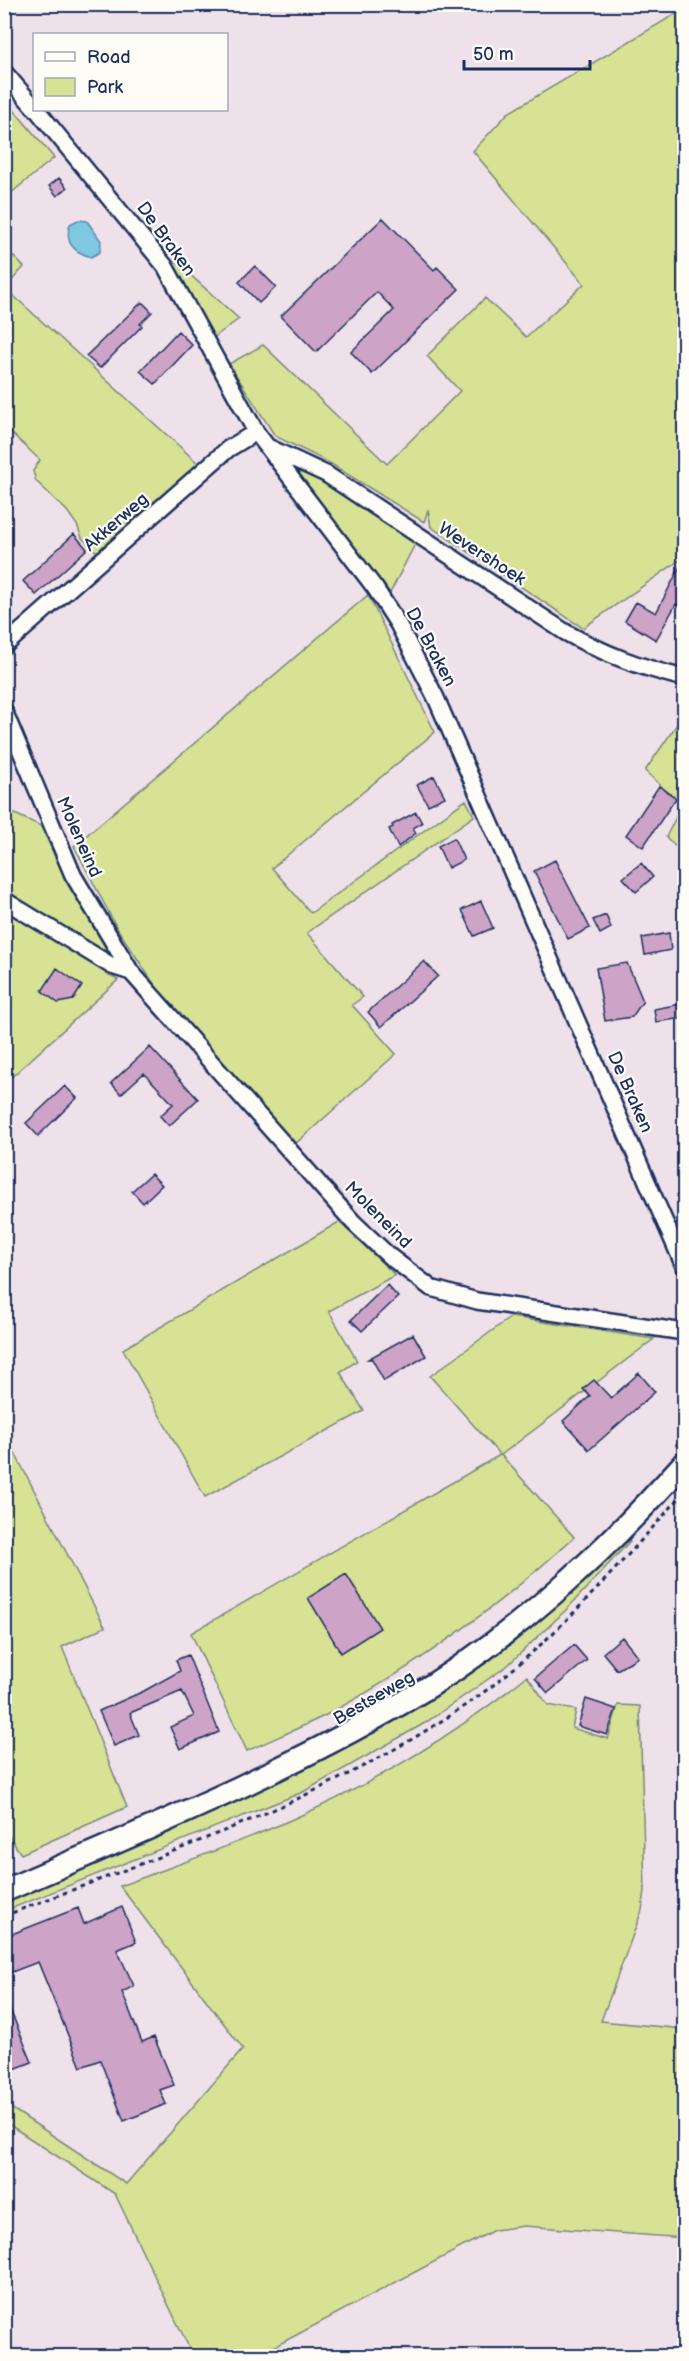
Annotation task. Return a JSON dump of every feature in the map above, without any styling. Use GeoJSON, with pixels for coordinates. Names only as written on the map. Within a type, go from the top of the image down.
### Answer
{"type":"FeatureCollection","features":[{"type":"Feature","properties":{"kind":"main road","name":"Bestseweg"},"geometry":{"type":"LineString","coordinates":[[4,1891],[281,1769],[404,1702],[483,1650],[579,1572],[625,1528],[678,1456]]}},
{"type":"Feature","properties":{"kind":"street","name":"De Braken"},"geometry":{"type":"LineString","coordinates":[[4,72],[33,105]]}},
{"type":"Feature","properties":{"kind":"street","name":"De Braken"},"geometry":{"type":"LineString","coordinates":[[38,111],[165,266],[256,432],[375,588],[398,624],[436,698],[684,1266]]}},
{"type":"Feature","properties":{"kind":"street","name":"Akkerweg"},"geometry":{"type":"LineString","coordinates":[[4,646],[228,449],[256,432]]}},
{"type":"Feature","properties":{"kind":"street","name":"Wevershoek"},"geometry":{"type":"LineString","coordinates":[[266,446],[326,474],[565,633],[602,653],[684,678]]}},
{"type":"Feature","properties":{"kind":"street","name":"Moleneind"},"geometry":{"type":"LineString","coordinates":[[4,711],[73,875],[131,972],[353,1222],[389,1256],[431,1288],[477,1302],[684,1332]]}},
{"type":"Feature","properties":{"kind":"street","name":"Moleneind"},"geometry":{"type":"LineString","coordinates":[[4,900],[112,966],[131,972]]}},
{"type":"Feature","properties":{"kind":"path"},"geometry":{"type":"LineString","coordinates":[[678,1456],[684,1436]]}},
{"type":"Feature","properties":{"kind":"green space"},"geometry":{"type":"Polygon","coordinates":[[[684,9],[684,557],[583,628],[431,527],[428,510],[424,522],[328,462],[275,436],[229,364],[263,345],[387,464],[460,391],[427,356],[485,298],[526,337],[584,284],[473,151],[508,113],[684,9]]]}},
{"type":"Feature","properties":{"kind":"green space"},"geometry":{"type":"Polygon","coordinates":[[[4,98],[54,158],[5,198],[4,198],[4,98]]]}},
{"type":"Feature","properties":{"kind":"green space"},"geometry":{"type":"Polygon","coordinates":[[[5,248],[24,267],[5,288],[4,287],[5,248]]]}},
{"type":"Feature","properties":{"kind":"green space"},"geometry":{"type":"Polygon","coordinates":[[[174,262],[239,319],[213,338],[170,264],[174,262]]]}},
{"type":"Feature","properties":{"kind":"green space"},"geometry":{"type":"Polygon","coordinates":[[[5,288],[200,465],[99,554],[82,538],[77,525],[67,511],[36,481],[33,471],[40,460],[5,427],[5,288]]]}},
{"type":"Feature","properties":{"kind":"green space"},"geometry":{"type":"Polygon","coordinates":[[[289,465],[321,480],[416,542],[390,593],[289,465]]]}},
{"type":"Feature","properties":{"kind":"green space"},"geometry":{"type":"Polygon","coordinates":[[[368,595],[435,732],[272,868],[311,913],[466,800],[474,816],[307,933],[363,997],[352,1005],[396,1054],[293,1146],[158,990],[117,928],[74,846],[368,595]]]}},
{"type":"Feature","properties":{"kind":"green space"},"geometry":{"type":"Polygon","coordinates":[[[684,714],[684,855],[666,837],[682,805],[645,771],[684,714]]]}},
{"type":"Feature","properties":{"kind":"green space"},"geometry":{"type":"Polygon","coordinates":[[[4,809],[41,826],[58,863],[109,953],[5,893],[4,809]]]}},
{"type":"Feature","properties":{"kind":"green space"},"geometry":{"type":"Polygon","coordinates":[[[4,911],[53,938],[118,980],[5,1083],[4,911]]]}},
{"type":"Feature","properties":{"kind":"green space"},"geometry":{"type":"Polygon","coordinates":[[[339,1222],[395,1275],[329,1311],[357,1361],[340,1372],[364,1411],[205,1497],[123,1349],[339,1222]]]}},
{"type":"Feature","properties":{"kind":"green space"},"geometry":{"type":"Polygon","coordinates":[[[511,1317],[654,1339],[501,1455],[574,1537],[487,1610],[424,1656],[326,1715],[247,1751],[191,1633],[500,1455],[430,1376],[511,1317]]]}},
{"type":"Feature","properties":{"kind":"green space"},"geometry":{"type":"Polygon","coordinates":[[[4,1432],[105,1627],[62,1647],[127,1807],[21,1854],[4,1829],[4,1432]]]}},
{"type":"Feature","properties":{"kind":"green space"},"geometry":{"type":"Polygon","coordinates":[[[625,1536],[630,1541],[565,1611],[507,1666],[425,1723],[303,1792],[5,1911],[5,1899],[284,1778],[337,1751],[422,1702],[625,1536]]]}},
{"type":"Feature","properties":{"kind":"green space"},"geometry":{"type":"Polygon","coordinates":[[[527,1676],[548,1705],[576,1710],[572,1728],[608,1739],[618,1705],[640,1706],[645,1891],[642,1910],[601,2021],[684,2029],[684,2238],[524,2226],[494,2230],[257,2356],[193,2356],[115,2194],[5,2122],[5,2104],[126,2184],[243,2049],[120,1886],[266,1831],[350,1792],[441,1738],[527,1676]]]}},
{"type":"Feature","properties":{"kind":"water"},"geometry":{"type":"Polygon","coordinates":[[[78,220],[87,221],[101,241],[100,252],[91,257],[75,249],[68,236],[70,224],[78,220]]]}},
{"type":"Feature","properties":{"kind":"building"},"geometry":{"type":"Polygon","coordinates":[[[59,178],[67,188],[57,196],[49,186],[59,178]]]}},
{"type":"Feature","properties":{"kind":"building"},"geometry":{"type":"Polygon","coordinates":[[[383,218],[434,270],[437,267],[459,289],[372,374],[351,352],[394,310],[377,292],[316,352],[281,316],[383,218]]]}},
{"type":"Feature","properties":{"kind":"building"},"geometry":{"type":"Polygon","coordinates":[[[255,266],[276,287],[259,303],[239,282],[255,266]]]}},
{"type":"Feature","properties":{"kind":"building"},"geometry":{"type":"Polygon","coordinates":[[[142,302],[152,312],[140,324],[142,326],[100,368],[86,356],[142,302]]]}},
{"type":"Feature","properties":{"kind":"building"},"geometry":{"type":"Polygon","coordinates":[[[178,331],[192,345],[155,384],[140,371],[178,331]]]}},
{"type":"Feature","properties":{"kind":"building"},"geometry":{"type":"Polygon","coordinates":[[[74,534],[87,549],[36,595],[23,581],[74,534]]]}},
{"type":"Feature","properties":{"kind":"building"},"geometry":{"type":"Polygon","coordinates":[[[684,559],[684,609],[676,604],[656,640],[625,621],[636,602],[656,613],[684,559]]]}},
{"type":"Feature","properties":{"kind":"building"},"geometry":{"type":"Polygon","coordinates":[[[434,776],[445,797],[428,805],[417,785],[434,776]]]}},
{"type":"Feature","properties":{"kind":"building"},"geometry":{"type":"Polygon","coordinates":[[[659,786],[676,798],[643,847],[626,835],[659,786]]]}},
{"type":"Feature","properties":{"kind":"building"},"geometry":{"type":"Polygon","coordinates":[[[416,812],[422,823],[413,828],[416,833],[398,847],[389,829],[416,812]]]}},
{"type":"Feature","properties":{"kind":"building"},"geometry":{"type":"Polygon","coordinates":[[[454,838],[464,860],[448,868],[438,846],[454,838]]]}},
{"type":"Feature","properties":{"kind":"building"},"geometry":{"type":"Polygon","coordinates":[[[555,860],[590,928],[568,939],[534,871],[555,860]]]}},
{"type":"Feature","properties":{"kind":"building"},"geometry":{"type":"Polygon","coordinates":[[[641,863],[653,877],[636,892],[623,878],[641,863]]]}},
{"type":"Feature","properties":{"kind":"building"},"geometry":{"type":"Polygon","coordinates":[[[481,901],[493,928],[474,936],[462,910],[481,901]]]}},
{"type":"Feature","properties":{"kind":"building"},"geometry":{"type":"Polygon","coordinates":[[[606,915],[611,928],[600,934],[593,920],[606,915]]]}},
{"type":"Feature","properties":{"kind":"building"},"geometry":{"type":"Polygon","coordinates":[[[669,933],[671,950],[645,955],[642,938],[669,933]]]}},
{"type":"Feature","properties":{"kind":"building"},"geometry":{"type":"Polygon","coordinates":[[[424,961],[438,976],[381,1027],[368,1012],[424,961]]]}},
{"type":"Feature","properties":{"kind":"building"},"geometry":{"type":"Polygon","coordinates":[[[627,963],[643,1001],[632,1017],[605,1021],[596,968],[627,963]]]}},
{"type":"Feature","properties":{"kind":"building"},"geometry":{"type":"Polygon","coordinates":[[[57,968],[82,986],[73,1000],[58,1003],[42,991],[57,968]]]}},
{"type":"Feature","properties":{"kind":"building"},"geometry":{"type":"Polygon","coordinates":[[[681,1004],[683,1018],[656,1022],[654,1009],[681,1004]]]}},
{"type":"Feature","properties":{"kind":"building"},"geometry":{"type":"Polygon","coordinates":[[[150,1047],[198,1099],[169,1126],[160,1116],[173,1104],[144,1073],[121,1094],[111,1083],[150,1047]]]}},
{"type":"Feature","properties":{"kind":"building"},"geometry":{"type":"Polygon","coordinates":[[[65,1086],[77,1098],[38,1136],[26,1123],[65,1086]]]}},
{"type":"Feature","properties":{"kind":"building"},"geometry":{"type":"Polygon","coordinates":[[[151,1174],[162,1185],[143,1203],[132,1191],[151,1174]]]}},
{"type":"Feature","properties":{"kind":"building"},"geometry":{"type":"Polygon","coordinates":[[[387,1285],[398,1297],[362,1331],[351,1320],[387,1285]]]}},
{"type":"Feature","properties":{"kind":"building"},"geometry":{"type":"Polygon","coordinates":[[[413,1334],[426,1356],[384,1381],[372,1359],[368,1359],[413,1334]]]}},
{"type":"Feature","properties":{"kind":"building"},"geometry":{"type":"Polygon","coordinates":[[[639,1373],[655,1392],[589,1450],[563,1421],[590,1396],[583,1389],[594,1380],[611,1398],[639,1373]]]}},
{"type":"Feature","properties":{"kind":"building"},"geometry":{"type":"Polygon","coordinates":[[[346,1574],[380,1628],[341,1653],[308,1598],[346,1574]]]}},
{"type":"Feature","properties":{"kind":"building"},"geometry":{"type":"Polygon","coordinates":[[[622,1637],[638,1657],[617,1670],[603,1653],[622,1637]]]}},
{"type":"Feature","properties":{"kind":"building"},"geometry":{"type":"Polygon","coordinates":[[[574,1645],[587,1660],[548,1693],[535,1678],[574,1645]]]}},
{"type":"Feature","properties":{"kind":"building"},"geometry":{"type":"Polygon","coordinates":[[[188,1655],[219,1732],[180,1749],[170,1727],[194,1716],[182,1691],[130,1713],[139,1735],[114,1746],[99,1711],[144,1691],[180,1671],[176,1660],[188,1655]]]}},
{"type":"Feature","properties":{"kind":"building"},"geometry":{"type":"Polygon","coordinates":[[[586,1699],[616,1709],[607,1735],[578,1726],[586,1699]]]}},
{"type":"Feature","properties":{"kind":"building"},"geometry":{"type":"Polygon","coordinates":[[[122,1907],[136,1942],[117,1950],[134,1986],[122,1992],[142,2042],[154,2037],[174,2085],[160,2090],[166,2104],[124,2121],[100,2060],[81,2067],[38,1962],[4,1975],[4,1937],[78,1908],[84,1924],[122,1907]]]}},
{"type":"Feature","properties":{"kind":"building"},"geometry":{"type":"Polygon","coordinates":[[[4,1995],[32,2062],[4,2073],[4,1995]]]}}]}
